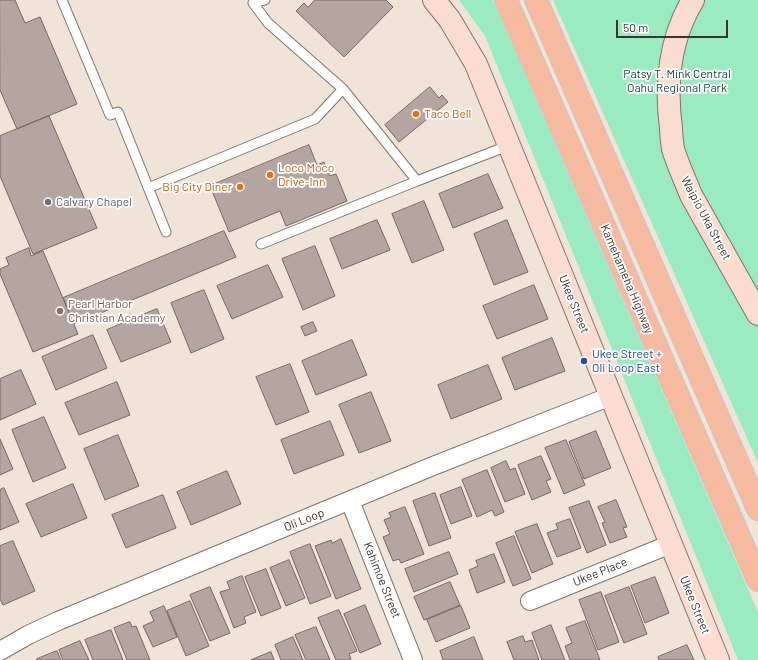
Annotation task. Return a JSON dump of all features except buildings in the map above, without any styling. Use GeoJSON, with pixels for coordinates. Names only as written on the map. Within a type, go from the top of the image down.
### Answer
{"type":"FeatureCollection","features":[{"type":"Feature","properties":{"kind":"main road","name":"Kamehameha Highway"},"geometry":{"type":"LineString","coordinates":[[506,0],[758,580]]}},
{"type":"Feature","properties":{"kind":"main road"},"geometry":{"type":"LineString","coordinates":[[536,0],[758,509]]}},
{"type":"Feature","properties":{"kind":"street","name":"Ukee Street"},"geometry":{"type":"LineString","coordinates":[[434,0],[460,36],[476,64],[718,660]]}},
{"type":"Feature","properties":{"kind":"street","name":"Waipio Uka Street"},"geometry":{"type":"LineString","coordinates":[[693,0],[685,13],[671,58],[668,88],[669,115],[673,148],[682,175],[692,195],[758,314]]}},
{"type":"Feature","properties":{"kind":"street","name":"Oli Loop"},"geometry":{"type":"LineString","coordinates":[[0,651],[28,635],[58,621],[350,500],[610,396]]}},
{"type":"Feature","properties":{"kind":"street","name":"Kahimoe Street"},"geometry":{"type":"LineString","coordinates":[[350,500],[413,660]]}},
{"type":"Feature","properties":{"kind":"street","name":"Ukee Place"},"geometry":{"type":"LineString","coordinates":[[530,601],[671,544]]}},
{"type":"Feature","properties":{"kind":"lane"},"geometry":{"type":"LineString","coordinates":[[62,0],[110,115],[118,112],[166,232]]}},
{"type":"Feature","properties":{"kind":"lane"},"geometry":{"type":"LineString","coordinates":[[265,0],[252,2],[268,23],[343,89],[417,181]]}},
{"type":"Feature","properties":{"kind":"lane"},"geometry":{"type":"LineString","coordinates":[[148,188],[315,119],[343,89]]}},
{"type":"Feature","properties":{"kind":"lane"},"geometry":{"type":"LineString","coordinates":[[261,244],[510,145]]}},
{"type":"Feature","properties":{"kind":"green space"},"geometry":{"type":"Polygon","coordinates":[[[459,0],[493,0],[758,612],[758,660],[738,660],[485,36],[459,0]]]}},
{"type":"Feature","properties":{"kind":"green space","name":"Patsy T. Mink Central Oahu Regional Park"},"geometry":{"type":"Polygon","coordinates":[[[553,0],[758,0],[758,463],[553,0]]]}},
{"type":"Feature","properties":{"kind":"place","name":"Taco Bell"},"geometry":{"type":"Point","coordinates":[416,114]}},
{"type":"Feature","properties":{"kind":"place","name":"Loco Moco Drive-Inn"},"geometry":{"type":"Point","coordinates":[270,175]}},
{"type":"Feature","properties":{"kind":"place","name":"Big City Diner"},"geometry":{"type":"Point","coordinates":[240,187]}},
{"type":"Feature","properties":{"kind":"place","name":"Calvary Chapel"},"geometry":{"type":"Point","coordinates":[48,202]}},
{"type":"Feature","properties":{"kind":"place","name":"Pearl Harbor Christian Academy"},"geometry":{"type":"Point","coordinates":[60,311]}},
{"type":"Feature","properties":{"kind":"place","name":"Ukee Street + Oli Loop East"},"geometry":{"type":"Point","coordinates":[584,361]}}]}
